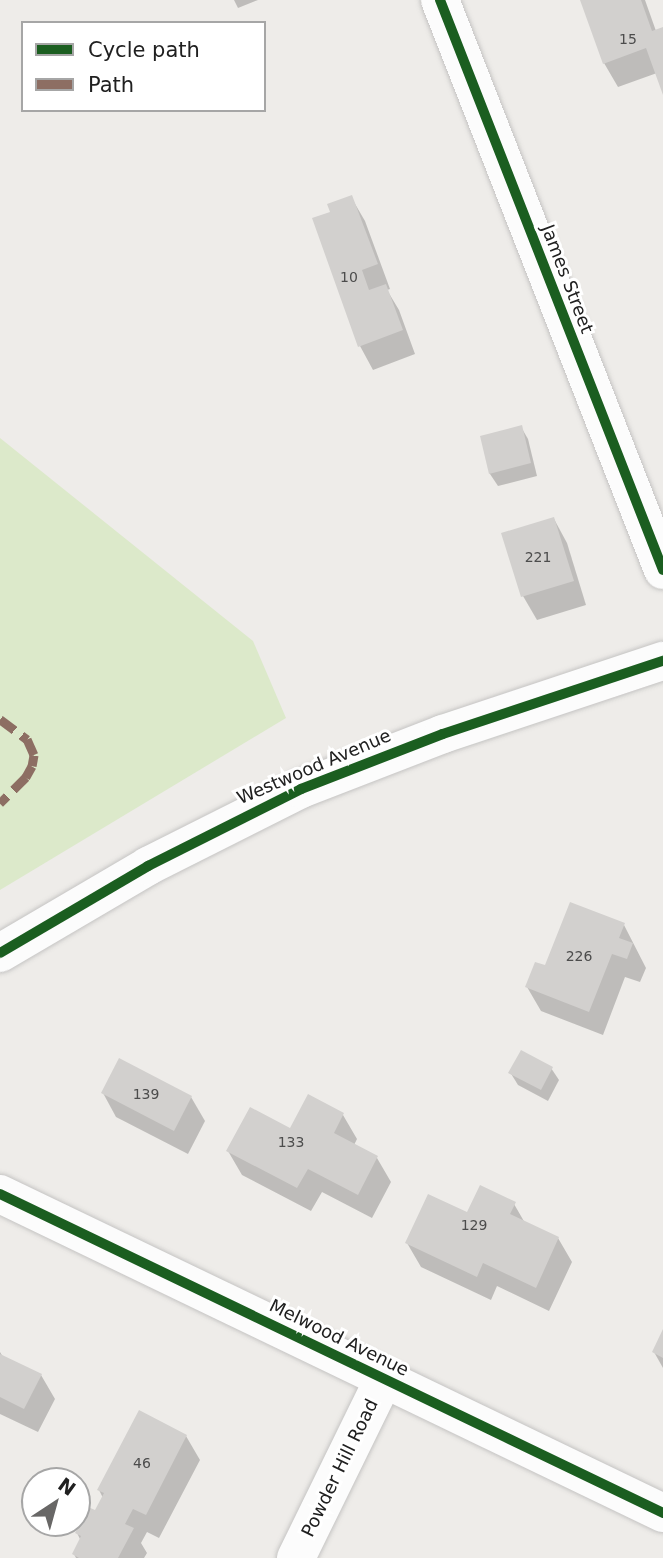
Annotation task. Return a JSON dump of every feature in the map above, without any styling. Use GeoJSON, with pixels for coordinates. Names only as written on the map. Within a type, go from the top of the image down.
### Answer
{"type":"FeatureCollection","features":[{"type":"Feature","properties":{"kind":"street","name":"James Street"},"geometry":{"type":"LineString","coordinates":[[440,0],[663,570]]}},
{"type":"Feature","properties":{"kind":"street","name":"Westwood Avenue"},"geometry":{"type":"LineString","coordinates":[[0,953],[148,866],[301,789],[443,734],[663,661]]}},
{"type":"Feature","properties":{"kind":"street","name":"Melwood Avenue"},"geometry":{"type":"LineString","coordinates":[[0,1195],[663,1513]]}},
{"type":"Feature","properties":{"kind":"street","name":"Powder Hill Road"},"geometry":{"type":"LineString","coordinates":[[296,1558],[384,1378]]}},
{"type":"Feature","properties":{"kind":"green space"},"geometry":{"type":"Polygon","coordinates":[[[0,438],[253,641],[286,718],[0,890],[0,438]]]}},
{"type":"Feature","properties":{"kind":"building"},"geometry":{"type":"Polygon","coordinates":[[[580,0],[641,0],[652,31],[663,27],[663,95],[646,48],[603,64],[580,0]]]}},
{"type":"Feature","properties":{"kind":"building"},"geometry":{"type":"Polygon","coordinates":[[[352,195],[378,264],[362,270],[369,290],[386,284],[403,330],[358,347],[312,218],[330,212],[327,204],[352,195]]]}},
{"type":"Feature","properties":{"kind":"building"},"geometry":{"type":"Polygon","coordinates":[[[522,425],[531,463],[489,474],[480,436],[522,425]]]}},
{"type":"Feature","properties":{"kind":"building"},"geometry":{"type":"Polygon","coordinates":[[[554,517],[574,581],[521,597],[501,533],[554,517]]]}},
{"type":"Feature","properties":{"kind":"building"},"geometry":{"type":"Polygon","coordinates":[[[570,902],[625,923],[619,938],[633,943],[627,959],[612,954],[589,1012],[525,987],[535,962],[545,965],[570,902]]]}},
{"type":"Feature","properties":{"kind":"building"},"geometry":{"type":"Polygon","coordinates":[[[521,1050],[553,1067],[541,1090],[508,1073],[521,1050]]]}},
{"type":"Feature","properties":{"kind":"building"},"geometry":{"type":"Polygon","coordinates":[[[119,1058],[192,1096],[174,1131],[101,1093],[119,1058]]]}},
{"type":"Feature","properties":{"kind":"building"},"geometry":{"type":"Polygon","coordinates":[[[308,1094],[344,1113],[334,1133],[378,1156],[358,1195],[308,1169],[297,1188],[226,1151],[250,1107],[290,1128],[308,1094]]]}},
{"type":"Feature","properties":{"kind":"building"},"geometry":{"type":"Polygon","coordinates":[[[480,1185],[516,1202],[510,1214],[559,1237],[536,1288],[483,1263],[477,1277],[405,1243],[428,1194],[467,1212],[480,1185]]]}},
{"type":"Feature","properties":{"kind":"building"},"geometry":{"type":"Polygon","coordinates":[[[663,1329],[663,1358],[652,1352],[663,1329]]]}},
{"type":"Feature","properties":{"kind":"building"},"geometry":{"type":"Polygon","coordinates":[[[0,1354],[42,1374],[24,1409],[0,1397],[0,1354]]]}},
{"type":"Feature","properties":{"kind":"building"},"geometry":{"type":"Polygon","coordinates":[[[139,1410],[187,1435],[146,1515],[133,1509],[125,1524],[134,1528],[118,1558],[79,1558],[72,1554],[80,1537],[91,1537],[91,1508],[95,1510],[104,1493],[97,1490],[139,1410]]]}},
{"type":"Feature","properties":{"kind":"marked path"},"geometry":{"type":"LineString","coordinates":[[0,719],[27,739],[34,755],[26,777],[0,803]]}},
{"type":"Feature","properties":{"kind":"cycle path"},"geometry":{"type":"LineString","coordinates":[[440,0],[663,570]]}},
{"type":"Feature","properties":{"kind":"cycle path"},"geometry":{"type":"LineString","coordinates":[[0,953],[148,866],[301,789],[443,734],[663,661]]}},
{"type":"Feature","properties":{"kind":"cycle path"},"geometry":{"type":"LineString","coordinates":[[0,1194],[663,1513]]}}]}
